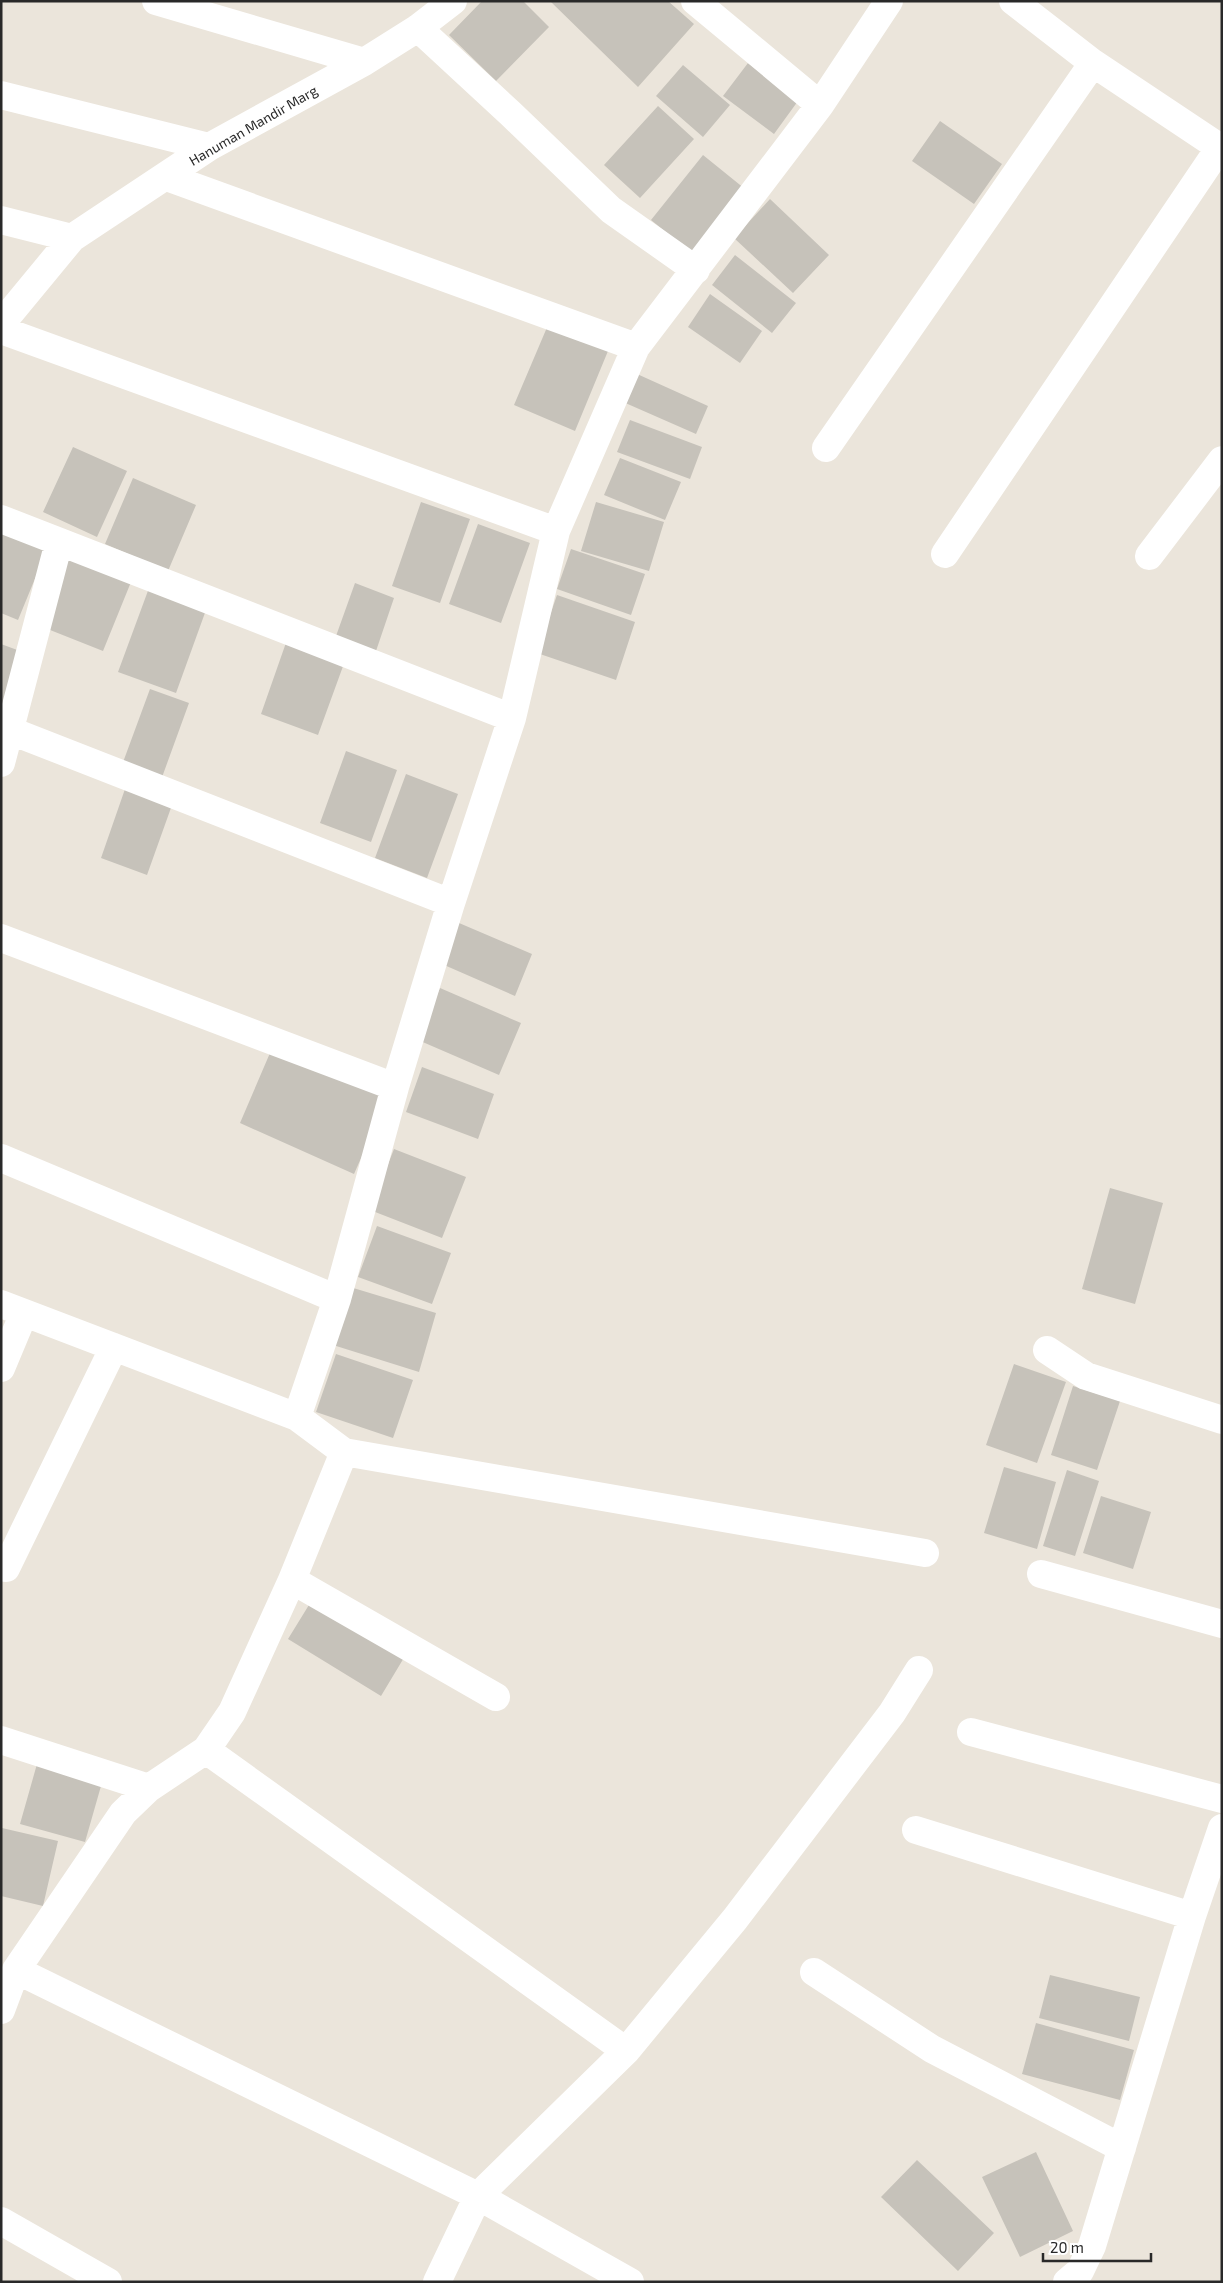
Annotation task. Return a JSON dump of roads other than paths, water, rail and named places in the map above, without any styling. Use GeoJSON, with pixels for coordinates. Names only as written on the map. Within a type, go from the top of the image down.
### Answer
{"type":"FeatureCollection","features":[{"type":"Feature","properties":{"kind":"street"},"geometry":{"type":"LineString","coordinates":[[156,1],[364,62]]}},
{"type":"Feature","properties":{"kind":"street","name":"Hanuman Mandir Marg"},"geometry":{"type":"LineString","coordinates":[[1,324],[72,238],[167,177],[209,147],[364,62],[418,28],[453,1]]}},
{"type":"Feature","properties":{"kind":"street"},"geometry":{"type":"LineString","coordinates":[[695,1],[820,105]]}},
{"type":"Feature","properties":{"kind":"street"},"geometry":{"type":"LineString","coordinates":[[297,1417],[337,1299],[395,1087],[451,903],[512,718],[556,531],[636,347],[820,105],[889,1]]}},
{"type":"Feature","properties":{"kind":"street"},"geometry":{"type":"LineString","coordinates":[[945,554],[1221,148],[1092,63],[1013,1]]}},
{"type":"Feature","properties":{"kind":"street"},"geometry":{"type":"LineString","coordinates":[[418,28],[611,210],[696,270]]}},
{"type":"Feature","properties":{"kind":"street"},"geometry":{"type":"LineString","coordinates":[[826,448],[1092,63]]}},
{"type":"Feature","properties":{"kind":"street"},"geometry":{"type":"LineString","coordinates":[[1,95],[209,147]]}},
{"type":"Feature","properties":{"kind":"street"},"geometry":{"type":"LineString","coordinates":[[167,177],[636,347]]}},
{"type":"Feature","properties":{"kind":"street"},"geometry":{"type":"LineString","coordinates":[[1,220],[72,238]]}},
{"type":"Feature","properties":{"kind":"street"},"geometry":{"type":"LineString","coordinates":[[1,330],[556,531]]}},
{"type":"Feature","properties":{"kind":"street"},"geometry":{"type":"LineString","coordinates":[[1149,556],[1222,460]]}},
{"type":"Feature","properties":{"kind":"street"},"geometry":{"type":"LineString","coordinates":[[1,519],[512,718]]}},
{"type":"Feature","properties":{"kind":"street"},"geometry":{"type":"LineString","coordinates":[[1,763],[6,729],[59,542]]}},
{"type":"Feature","properties":{"kind":"street"},"geometry":{"type":"LineString","coordinates":[[6,729],[451,903]]}},
{"type":"Feature","properties":{"kind":"street"},"geometry":{"type":"LineString","coordinates":[[1,938],[395,1087]]}},
{"type":"Feature","properties":{"kind":"street"},"geometry":{"type":"LineString","coordinates":[[1,1158],[337,1299]]}},
{"type":"Feature","properties":{"kind":"street"},"geometry":{"type":"LineString","coordinates":[[1,1368],[13,1309],[297,1417],[344,1452],[925,1553]]}},
{"type":"Feature","properties":{"kind":"street"},"geometry":{"type":"LineString","coordinates":[[6,1568],[114,1347]]}},
{"type":"Feature","properties":{"kind":"street"},"geometry":{"type":"LineString","coordinates":[[1047,1350],[1086,1376],[1222,1420]]}},
{"type":"Feature","properties":{"kind":"street"},"geometry":{"type":"LineString","coordinates":[[1,2010],[16,1970],[122,1813],[149,1788],[206,1750],[232,1712],[292,1580],[344,1452]]}},
{"type":"Feature","properties":{"kind":"street"},"geometry":{"type":"LineString","coordinates":[[1041,1574],[1222,1624]]}},
{"type":"Feature","properties":{"kind":"street"},"geometry":{"type":"LineString","coordinates":[[292,1580],[496,1697]]}},
{"type":"Feature","properties":{"kind":"street"},"geometry":{"type":"LineString","coordinates":[[437,2282],[478,2196],[626,2052],[741,1911],[892,1713],[919,1670]]}},
{"type":"Feature","properties":{"kind":"street"},"geometry":{"type":"LineString","coordinates":[[971,1732],[1222,1799]]}},
{"type":"Feature","properties":{"kind":"street"},"geometry":{"type":"LineString","coordinates":[[1,1740],[149,1788]]}},
{"type":"Feature","properties":{"kind":"street"},"geometry":{"type":"LineString","coordinates":[[206,1750],[626,2052]]}},
{"type":"Feature","properties":{"kind":"street"},"geometry":{"type":"LineString","coordinates":[[1080,2278],[1092,2246],[1192,1916],[1222,1828]]}},
{"type":"Feature","properties":{"kind":"street"},"geometry":{"type":"LineString","coordinates":[[916,1830],[1192,1916]]}},
{"type":"Feature","properties":{"kind":"street"},"geometry":{"type":"LineString","coordinates":[[16,1970],[478,2196],[630,2282]]}},
{"type":"Feature","properties":{"kind":"street"},"geometry":{"type":"LineString","coordinates":[[814,1972],[932,2049],[1122,2148]]}},
{"type":"Feature","properties":{"kind":"street"},"geometry":{"type":"LineString","coordinates":[[1,2220],[102,2281]]}}]}
